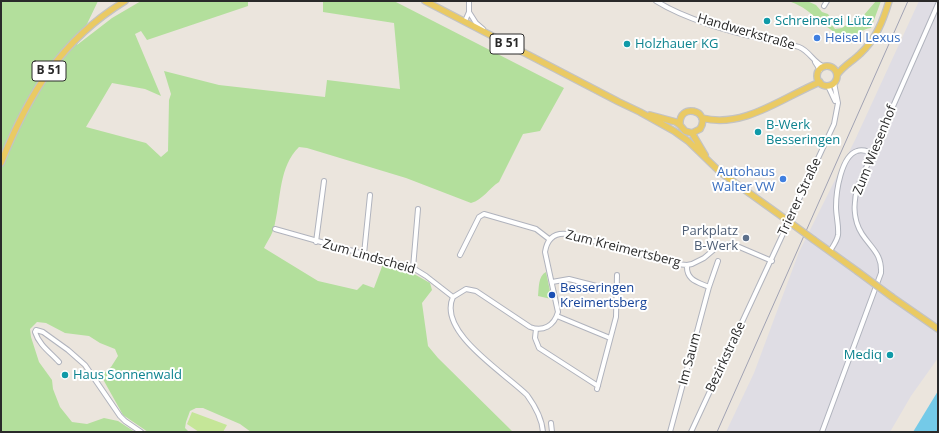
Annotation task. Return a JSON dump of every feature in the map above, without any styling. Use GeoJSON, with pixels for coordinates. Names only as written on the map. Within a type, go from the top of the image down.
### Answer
{"type":"FeatureCollection","features":[{"type":"Feature","properties":{"kind":"main road","name":"B 51"},"geometry":{"type":"LineString","coordinates":[[1,163],[27,106],[49,70],[66,49],[90,26],[106,13],[126,1]]}},
{"type":"Feature","properties":{"kind":"main road","name":"B 51"},"geometry":{"type":"LineString","coordinates":[[425,1],[640,112],[682,136],[716,168],[938,329]]}},
{"type":"Feature","properties":{"kind":"main road"},"geometry":{"type":"LineString","coordinates":[[818,80],[824,85],[831,85],[837,78],[837,75],[866,47],[881,25],[889,1]]}},
{"type":"Feature","properties":{"kind":"main road"},"geometry":{"type":"LineString","coordinates":[[833,69],[857,55],[866,47]]}},
{"type":"Feature","properties":{"kind":"main road"},"geometry":{"type":"LineString","coordinates":[[716,121],[702,118],[699,114],[693,111],[686,112],[681,117],[680,125],[685,131],[694,132],[702,125],[756,112],[795,94],[818,80],[820,70],[825,67],[833,69],[837,75]]}},
{"type":"Feature","properties":{"kind":"main road","name":"B 51"},"geometry":{"type":"LineString","coordinates":[[640,112],[676,122],[680,125]]}},
{"type":"Feature","properties":{"kind":"main road","name":"B 51"},"geometry":{"type":"LineString","coordinates":[[659,117],[681,117]]}},
{"type":"Feature","properties":{"kind":"main road"},"geometry":{"type":"LineString","coordinates":[[702,118],[702,125]]}},
{"type":"Feature","properties":{"kind":"main road","name":"B 51"},"geometry":{"type":"LineString","coordinates":[[694,132],[700,147],[716,168]]}},
{"type":"Feature","properties":{"kind":"street"},"geometry":{"type":"LineString","coordinates":[[469,1],[470,12],[476,23],[492,36]]}},
{"type":"Feature","properties":{"kind":"street","name":"Handwerkstraße"},"geometry":{"type":"LineString","coordinates":[[656,1],[675,11],[721,28],[798,47],[805,50],[820,70]]}},
{"type":"Feature","properties":{"kind":"street"},"geometry":{"type":"LineString","coordinates":[[824,6],[827,1]]}},
{"type":"Feature","properties":{"kind":"street","name":"Zum Wiesenhof"},"geometry":{"type":"LineString","coordinates":[[822,432],[881,273],[879,256],[858,225],[854,207],[855,196],[872,153],[938,4]]}},
{"type":"Feature","properties":{"kind":"street"},"geometry":{"type":"LineString","coordinates":[[465,21],[470,12]]}},
{"type":"Feature","properties":{"kind":"street","name":"Handwerkstraße"},"geometry":{"type":"LineString","coordinates":[[811,57],[820,65],[825,67]]}},
{"type":"Feature","properties":{"kind":"street","name":"Trierer Straße"},"geometry":{"type":"LineString","coordinates":[[761,283],[834,124],[837,112],[831,85]]}},
{"type":"Feature","properties":{"kind":"street"},"geometry":{"type":"LineString","coordinates":[[830,251],[838,238],[837,197],[840,178],[845,164],[848,158],[857,151],[867,150],[872,153]]}},
{"type":"Feature","properties":{"kind":"street"},"geometry":{"type":"LineString","coordinates":[[316,242],[324,181]]}},
{"type":"Feature","properties":{"kind":"street"},"geometry":{"type":"LineString","coordinates":[[364,254],[370,195]]}},
{"type":"Feature","properties":{"kind":"street"},"geometry":{"type":"LineString","coordinates":[[413,268],[418,209]]}},
{"type":"Feature","properties":{"kind":"street"},"geometry":{"type":"LineString","coordinates":[[460,255],[479,218],[484,214],[536,230],[549,239]]}},
{"type":"Feature","properties":{"kind":"street","name":"Zum Lindscheid"},"geometry":{"type":"LineString","coordinates":[[275,229],[316,242],[413,268],[453,297]]}},
{"type":"Feature","properties":{"kind":"street","name":"Zum Kreimertsberg"},"geometry":{"type":"LineString","coordinates":[[557,316],[558,307],[546,246],[549,239],[559,234],[568,234],[664,261],[687,265],[697,262],[718,248],[728,244],[745,248],[772,260]]}},
{"type":"Feature","properties":{"kind":"street","name":"Im Saum"},"geometry":{"type":"LineString","coordinates":[[670,432],[709,287],[718,261]]}},
{"type":"Feature","properties":{"kind":"street"},"geometry":{"type":"LineString","coordinates":[[687,265],[689,277],[709,287]]}},
{"type":"Feature","properties":{"kind":"street"},"geometry":{"type":"LineString","coordinates":[[536,329],[535,338],[539,348],[597,388],[616,316],[617,275]]}},
{"type":"Feature","properties":{"kind":"street"},"geometry":{"type":"LineString","coordinates":[[552,282],[569,279],[616,291]]}},
{"type":"Feature","properties":{"kind":"street","name":"Bezirkstraße"},"geometry":{"type":"LineString","coordinates":[[691,432],[761,283]]}},
{"type":"Feature","properties":{"kind":"street"},"geometry":{"type":"LineString","coordinates":[[543,432],[541,419],[532,402],[476,351],[459,333],[451,317],[450,311],[453,297],[466,289],[476,291],[536,329],[542,329],[549,326],[554,322],[557,316],[610,338]]}},
{"type":"Feature","properties":{"kind":"street"},"geometry":{"type":"LineString","coordinates":[[59,362],[36,336],[36,330],[43,332],[78,358],[120,416],[141,432]]}},
{"type":"Feature","properties":{"kind":"street"},"geometry":{"type":"LineString","coordinates":[[551,423],[552,432]]}},
{"type":"Feature","properties":{"kind":"shaded area"},"geometry":{"type":"Polygon","coordinates":[[[919,1],[938,1],[938,358],[911,396],[890,432],[726,432],[754,373],[799,252],[855,140],[919,1]]]}},
{"type":"Feature","properties":{"kind":"green space"},"geometry":{"type":"Polygon","coordinates":[[[1,1],[98,1],[77,45],[112,18],[141,1],[248,1],[248,6],[147,40],[141,31],[135,34],[161,96],[145,89],[112,83],[86,127],[146,143],[161,157],[168,151],[169,100],[171,94],[164,71],[219,85],[325,97],[327,80],[400,89],[394,23],[323,12],[323,1],[394,1],[564,88],[540,131],[523,134],[499,182],[482,197],[471,203],[406,178],[307,148],[299,147],[292,155],[284,173],[274,226],[264,248],[318,281],[357,290],[363,284],[374,288],[383,264],[407,270],[430,283],[432,290],[422,303],[428,346],[438,358],[513,432],[251,432],[240,424],[203,408],[196,408],[190,411],[186,422],[185,428],[189,432],[148,432],[123,415],[104,381],[103,374],[111,367],[118,356],[115,349],[100,343],[89,336],[65,333],[46,323],[37,322],[30,329],[39,362],[52,380],[53,389],[60,407],[72,422],[87,424],[104,418],[118,421],[135,432],[1,432],[1,1]]]}},
{"type":"Feature","properties":{"kind":"green space"},"geometry":{"type":"Polygon","coordinates":[[[787,1],[807,1],[816,5],[822,12],[828,14],[831,24],[835,29],[842,28],[855,19],[863,16],[876,1],[881,1],[871,28],[868,28],[855,35],[845,37],[831,30],[795,3],[787,1]]]}},
{"type":"Feature","properties":{"kind":"green space"},"geometry":{"type":"Polygon","coordinates":[[[546,272],[551,299],[538,296],[540,279],[546,272]]]}},
{"type":"Feature","properties":{"kind":"green space"},"geometry":{"type":"Polygon","coordinates":[[[192,412],[227,425],[223,432],[199,432],[187,424],[192,412]]]}},
{"type":"Feature","properties":{"kind":"water"},"geometry":{"type":"Polygon","coordinates":[[[938,391],[938,432],[913,432],[938,391]]]}},
{"type":"Feature","properties":{"kind":"railway"},"geometry":{"type":"LineString","coordinates":[[717,432],[908,1]]}},
{"type":"Feature","properties":{"kind":"place","name":"Schreinerei Lütz"},"geometry":{"type":"Point","coordinates":[767,21]}},
{"type":"Feature","properties":{"kind":"place","name":"Heisel Lexus"},"geometry":{"type":"Point","coordinates":[817,38]}},
{"type":"Feature","properties":{"kind":"place","name":"Holzhauer KG"},"geometry":{"type":"Point","coordinates":[627,44]}},
{"type":"Feature","properties":{"kind":"place","name":"B-Werk Besseringen"},"geometry":{"type":"Point","coordinates":[758,132]}},
{"type":"Feature","properties":{"kind":"place","name":"Autohaus Walter VW"},"geometry":{"type":"Point","coordinates":[783,179]}},
{"type":"Feature","properties":{"kind":"place","name":"Parkplatz B-Werk"},"geometry":{"type":"Point","coordinates":[746,238]}},
{"type":"Feature","properties":{"kind":"place","name":"Besseringen Kreimertsberg"},"geometry":{"type":"Point","coordinates":[552,295]}},
{"type":"Feature","properties":{"kind":"place","name":"Mediq"},"geometry":{"type":"Point","coordinates":[890,355]}},
{"type":"Feature","properties":{"kind":"place","name":"Haus Sonnenwald"},"geometry":{"type":"Point","coordinates":[65,375]}}]}
